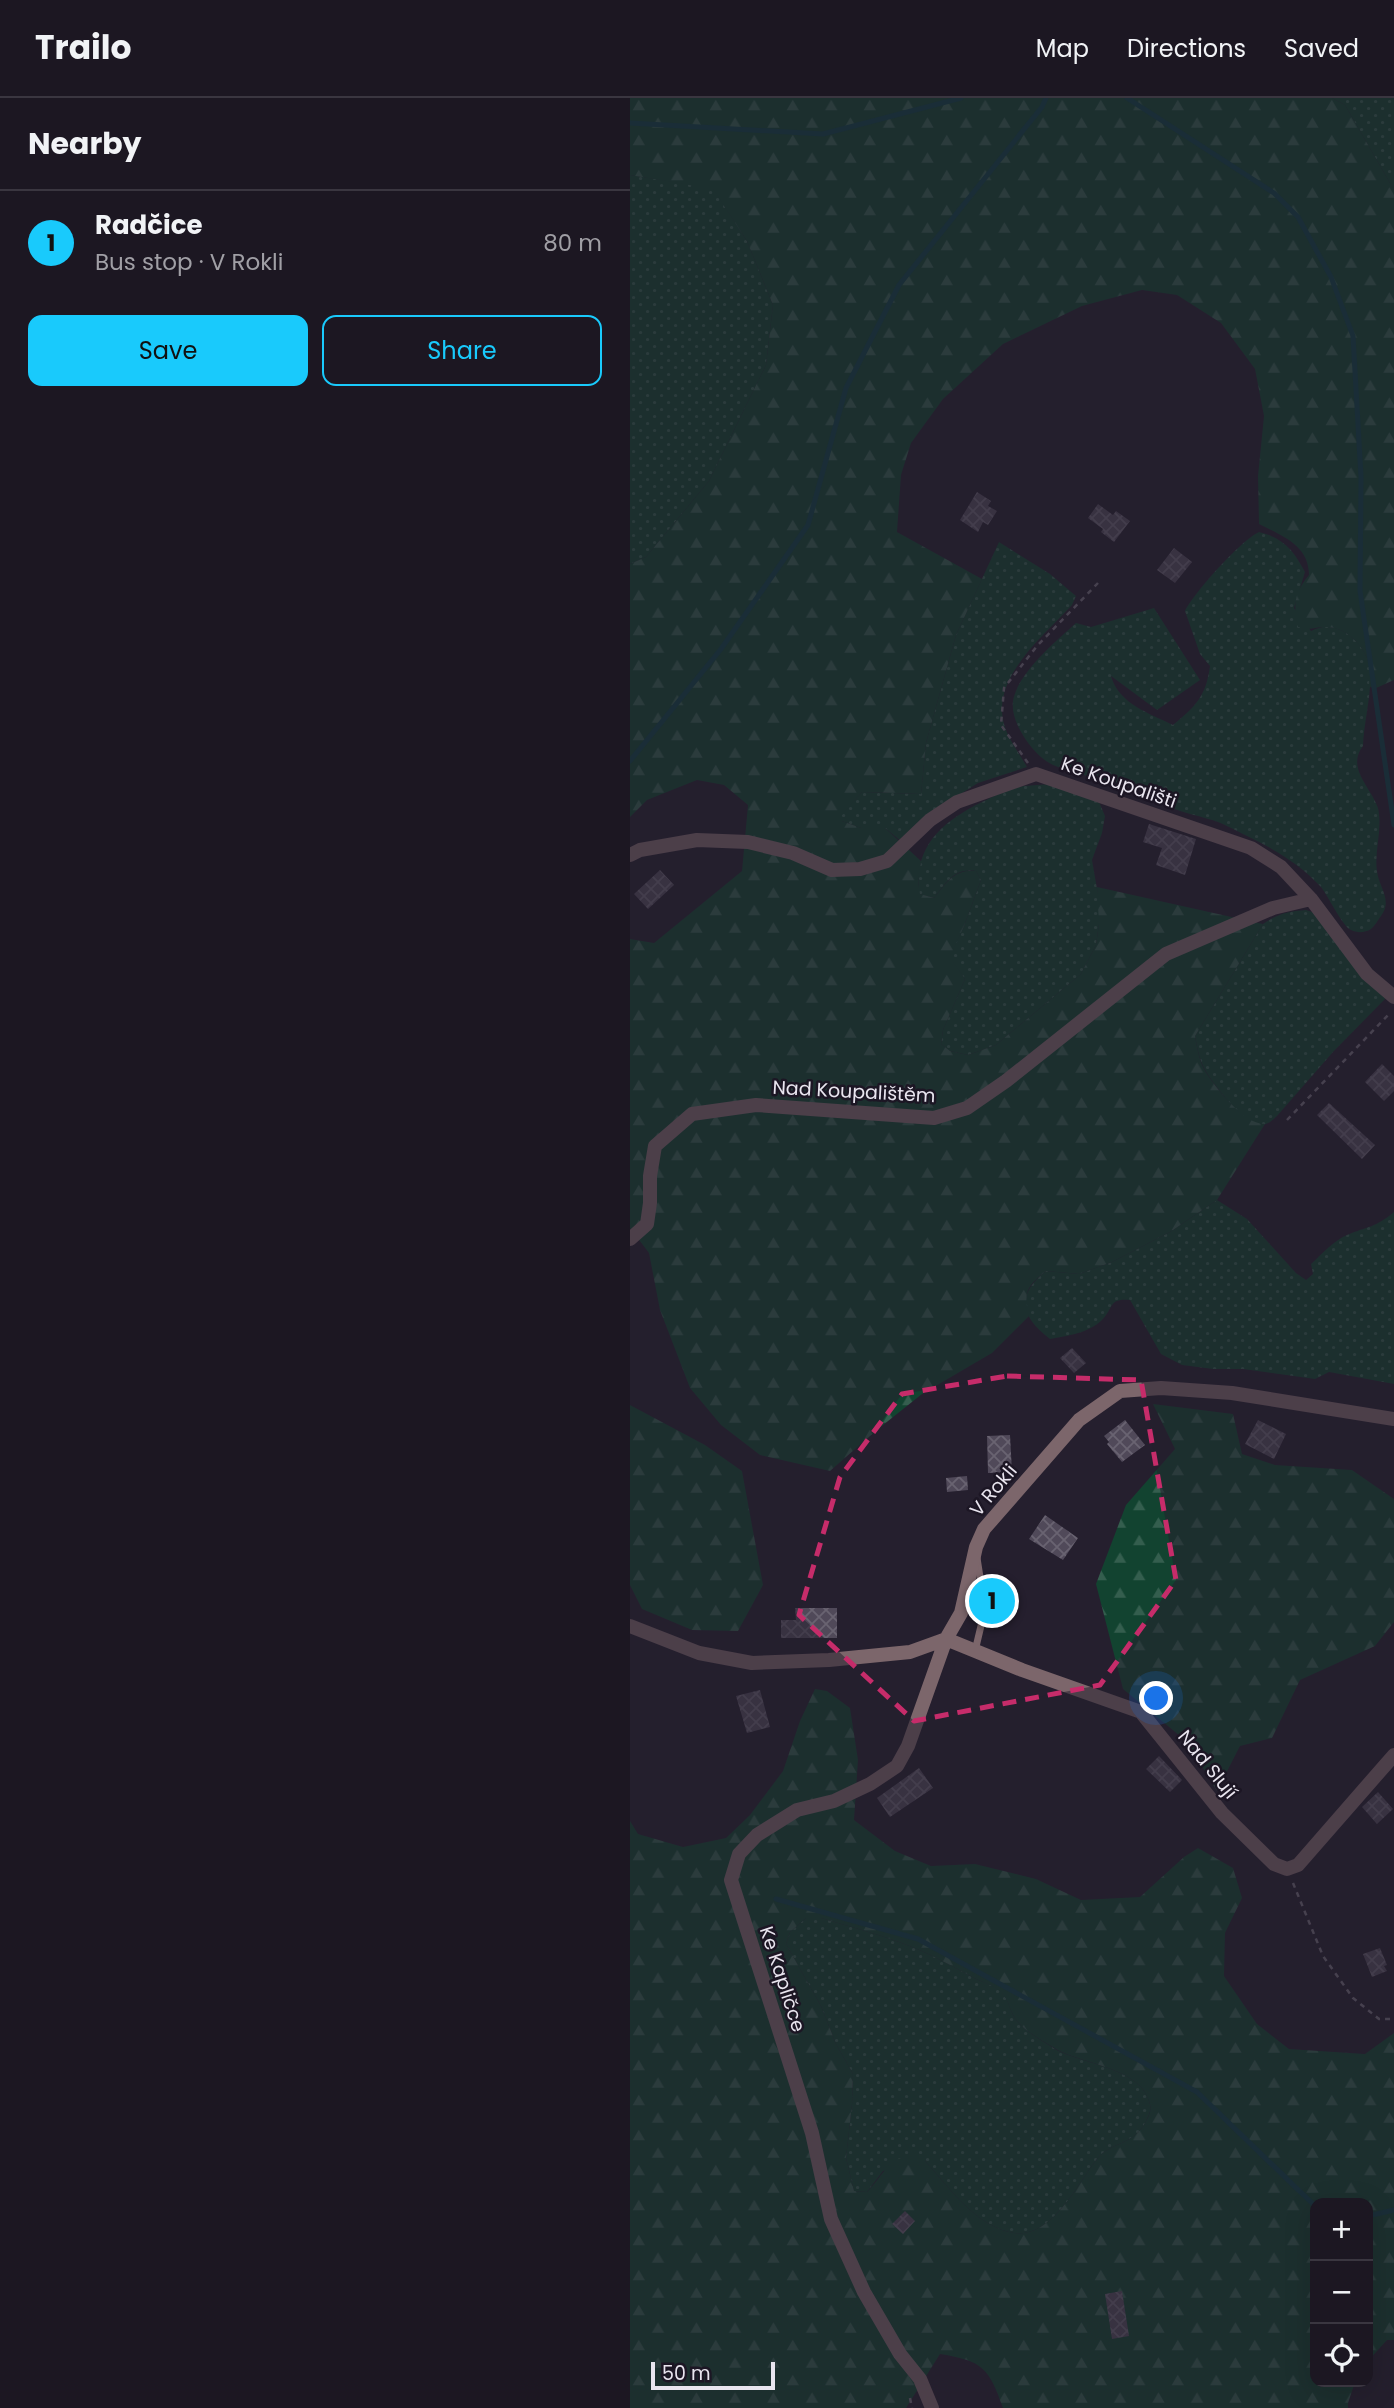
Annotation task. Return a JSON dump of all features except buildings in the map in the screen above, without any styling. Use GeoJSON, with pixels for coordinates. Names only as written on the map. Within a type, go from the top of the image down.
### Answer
{"type":"FeatureCollection","features":[{"type":"Feature","properties":{"kind":"street","name":"Ke Koupališti"},"geometry":{"type":"LineString","coordinates":[[630,855],[640,850],[697,840],[748,842],[793,853],[832,870],[860,869],[887,861],[930,820],[957,802],[1036,774],[1251,848],[1281,867],[1311,899],[1367,974],[1394,997]]}},
{"type":"Feature","properties":{"kind":"street","name":"Nad Koupalištěm"},"geometry":{"type":"LineString","coordinates":[[630,1239],[647,1224],[655,1146],[692,1114],[756,1105],[934,1118],[967,1108],[1006,1081],[1166,954],[1273,908],[1311,899]]}},
{"type":"Feature","properties":{"kind":"street","name":"V Rokli"},"geometry":{"type":"LineString","coordinates":[[946,1639],[961,1613],[976,1547],[984,1529],[1079,1420],[1120,1391],[1161,1388],[1232,1393],[1394,1419]]}},
{"type":"Feature","properties":{"kind":"street"},"geometry":{"type":"LineString","coordinates":[[630,1626],[699,1654],[752,1663],[829,1660],[910,1652],[946,1639]]}},
{"type":"Feature","properties":{"kind":"street","name":"Nad Slují"},"geometry":{"type":"LineString","coordinates":[[946,1639],[1141,1712],[1222,1813],[1274,1864],[1287,1869]]}},
{"type":"Feature","properties":{"kind":"street","name":"Ke Kapličce"},"geometry":{"type":"LineString","coordinates":[[932,2408],[920,2379],[900,2354],[864,2292],[831,2219],[812,2133],[731,1880],[739,1854],[757,1835],[797,1810],[834,1801],[870,1784],[897,1766],[908,1746],[946,1639]]}},
{"type":"Feature","properties":{"kind":"street"},"geometry":{"type":"LineString","coordinates":[[1287,1869],[1298,1865],[1394,1755]]}},
{"type":"Feature","properties":{"kind":"lane"},"geometry":{"type":"LineString","coordinates":[[975,1651],[985,1609],[976,1547]]}},
{"type":"Feature","properties":{"kind":"path"},"geometry":{"type":"LineString","coordinates":[[1036,774],[1001,725],[1004,688],[1037,646],[1098,583]]}},
{"type":"Feature","properties":{"kind":"path"},"geometry":{"type":"LineString","coordinates":[[1287,1120],[1394,1009]]}},
{"type":"Feature","properties":{"kind":"path"},"geometry":{"type":"LineString","coordinates":[[1287,1869],[1323,1956],[1353,1998],[1379,2019],[1394,2019]]}},
{"type":"Feature","properties":{"kind":"highlighted area"},"geometry":{"type":"Polygon","coordinates":[[[1007,1376],[1141,1380],[1176,1580],[1100,1685],[914,1721],[799,1615],[840,1477],[902,1394],[1007,1376]]]}},
{"type":"Feature","properties":{"kind":"green space"},"geometry":{"type":"Polygon","coordinates":[[[630,98],[1332,98],[1345,105],[1394,190],[1394,680],[1374,689],[1369,686],[1370,670],[1365,654],[1355,640],[1341,630],[1298,627],[1296,600],[1309,575],[1308,565],[1293,543],[1259,524],[1258,476],[1264,416],[1255,369],[1221,323],[1177,295],[1142,290],[1082,306],[1003,344],[943,399],[911,443],[901,475],[897,532],[982,579],[956,635],[926,743],[921,794],[862,792],[842,815],[842,821],[861,828],[885,828],[921,861],[918,883],[920,894],[934,898],[956,874],[962,872],[976,871],[981,880],[950,957],[965,979],[943,1030],[941,1044],[950,1051],[968,1055],[996,1045],[1081,974],[1096,945],[1099,924],[1097,887],[1263,924],[1195,1036],[1202,1065],[1215,1085],[1239,1112],[1257,1123],[1265,1124],[1217,1200],[1170,1232],[1112,1262],[1079,1274],[1046,1271],[1028,1290],[1026,1301],[1029,1316],[992,1353],[922,1394],[830,1471],[760,1455],[721,1425],[690,1388],[660,1310],[649,1253],[630,1228],[630,939],[654,943],[742,871],[748,805],[724,785],[697,780],[647,800],[630,817],[630,564],[646,557],[709,481],[766,365],[773,305],[747,241],[713,189],[630,175],[630,98]]]}},
{"type":"Feature","properties":{"kind":"green space"},"geometry":{"type":"Polygon","coordinates":[[[1332,98],[1394,98],[1394,190],[1345,105],[1332,98]]]}},
{"type":"Feature","properties":{"kind":"green space"},"geometry":{"type":"Polygon","coordinates":[[[630,175],[713,188],[747,241],[773,305],[766,365],[709,481],[646,557],[630,564],[630,175]]]}},
{"type":"Feature","properties":{"kind":"green space"},"geometry":{"type":"Polygon","coordinates":[[[1259,532],[1287,546],[1305,572],[1294,608],[1311,631],[1325,627],[1342,631],[1356,641],[1368,662],[1369,698],[1363,746],[1357,762],[1358,770],[1378,808],[1380,824],[1376,863],[1386,905],[1375,925],[1366,931],[1356,932],[1348,928],[1321,887],[1295,864],[1267,846],[1218,822],[1172,808],[1145,792],[1049,763],[1029,744],[1014,716],[1013,701],[1016,691],[1029,669],[1076,623],[1091,627],[1154,608],[1200,680],[1157,710],[1111,676],[1115,686],[1128,701],[1173,725],[1199,700],[1210,666],[1200,654],[1185,611],[1219,568],[1241,545],[1259,532]]]}},
{"type":"Feature","properties":{"kind":"green space"},"geometry":{"type":"Polygon","coordinates":[[[999,542],[1050,574],[1076,596],[1072,605],[1023,658],[1005,690],[1002,707],[1004,724],[1027,767],[978,783],[932,812],[902,842],[885,828],[861,828],[842,821],[842,814],[862,792],[921,794],[926,743],[956,635],[999,542]]]}},
{"type":"Feature","properties":{"kind":"green space"},"geometry":{"type":"Polygon","coordinates":[[[1051,784],[1099,802],[1105,816],[1092,860],[1099,900],[1096,945],[1081,974],[996,1045],[968,1055],[950,1051],[941,1044],[943,1030],[965,979],[949,957],[981,880],[976,871],[962,872],[952,877],[934,898],[919,894],[921,862],[934,837],[968,809],[1013,788],[1051,784]]]}},
{"type":"Feature","properties":{"kind":"green space"},"geometry":{"type":"Polygon","coordinates":[[[1306,910],[1315,913],[1384,994],[1385,999],[1333,1052],[1277,1116],[1268,1123],[1257,1125],[1244,1117],[1213,1082],[1202,1064],[1195,1036],[1263,924],[1283,914],[1306,910]]]}},
{"type":"Feature","properties":{"kind":"green space"},"geometry":{"type":"Polygon","coordinates":[[[1217,1200],[1247,1219],[1296,1273],[1306,1280],[1313,1274],[1311,1264],[1332,1244],[1376,1224],[1394,1212],[1394,1384],[1329,1372],[1315,1379],[1243,1369],[1182,1365],[1161,1354],[1130,1300],[1115,1302],[1097,1324],[1070,1335],[1050,1339],[1033,1322],[1028,1314],[1026,1297],[1029,1289],[1046,1271],[1079,1274],[1112,1262],[1170,1232],[1217,1200]]]}},
{"type":"Feature","properties":{"kind":"green space"},"geometry":{"type":"Polygon","coordinates":[[[1153,1404],[1233,1414],[1242,1454],[1275,1465],[1352,1470],[1394,1499],[1394,1622],[1375,1646],[1300,1680],[1272,1738],[1240,1746],[1217,1791],[1192,1750],[1180,1736],[1123,1689],[1096,1584],[1126,1505],[1175,1449],[1153,1404]]]}},
{"type":"Feature","properties":{"kind":"green space"},"geometry":{"type":"Polygon","coordinates":[[[630,1405],[705,1445],[742,1471],[763,1585],[738,1631],[692,1630],[642,1609],[630,1585],[630,1405]]]}},
{"type":"Feature","properties":{"kind":"green space"},"geometry":{"type":"Polygon","coordinates":[[[815,1689],[827,1691],[850,1708],[858,1760],[854,1820],[895,1851],[931,1866],[975,1864],[1036,1879],[1081,1900],[1140,1897],[1184,1857],[1198,1848],[1233,1868],[1242,1898],[1225,1933],[1224,1976],[1257,2024],[1289,2049],[1365,2054],[1394,2033],[1394,2340],[1387,2340],[1373,2355],[1373,2198],[1310,2198],[1310,2387],[1353,2387],[1348,2408],[1003,2408],[993,2384],[982,2369],[966,2360],[940,2354],[906,2408],[630,2408],[630,1821],[638,1834],[683,1847],[726,1838],[750,1815],[783,1771],[800,1721],[815,1689]],[[806,1918],[790,1932],[786,1944],[821,2006],[836,2044],[853,2074],[846,2158],[854,2191],[867,2192],[891,2164],[898,2159],[914,2157],[925,2161],[964,2204],[987,2223],[1014,2233],[1041,2227],[1063,2207],[1102,2153],[1136,2135],[1141,2129],[1150,2109],[1143,2090],[1122,2074],[1067,2054],[1030,2033],[1017,2021],[1004,1996],[996,1988],[936,1957],[878,1935],[821,1918],[806,1918]]]}},
{"type":"Feature","properties":{"kind":"green space"},"geometry":{"type":"Polygon","coordinates":[[[806,1918],[821,1918],[901,1943],[936,1957],[993,1986],[1004,1995],[1017,2021],[1035,2036],[1066,2054],[1109,2068],[1134,2081],[1149,2101],[1149,2116],[1136,2135],[1102,2153],[1052,2218],[1041,2227],[1028,2232],[1014,2233],[987,2223],[954,2194],[925,2161],[883,2171],[867,2192],[854,2191],[846,2158],[853,2074],[836,2044],[821,2006],[786,1944],[790,1932],[806,1918]]]}},
{"type":"Feature","properties":{"kind":"waterway"},"geometry":{"type":"LineString","coordinates":[[630,123],[823,134],[961,98]]}},
{"type":"Feature","properties":{"kind":"waterway"},"geometry":{"type":"LineString","coordinates":[[630,761],[721,649],[808,525],[846,388],[899,285],[1042,107],[1046,98]]}},
{"type":"Feature","properties":{"kind":"waterway"},"geometry":{"type":"LineString","coordinates":[[1127,98],[1274,193],[1298,217],[1331,277],[1353,336],[1361,477],[1360,591],[1394,825]]}},
{"type":"Feature","properties":{"kind":"waterway"},"geometry":{"type":"LineString","coordinates":[[776,1899],[918,1939],[1197,2092],[1310,2201]]}},
{"type":"Feature","properties":{"kind":"waterway"},"geometry":{"type":"LineString","coordinates":[[1373,2215],[1394,2210]]}},
{"type":"Feature","properties":{"kind":"place","name":"Radčice"},"geometry":{"type":"Point","coordinates":[992,1601]}}]}
